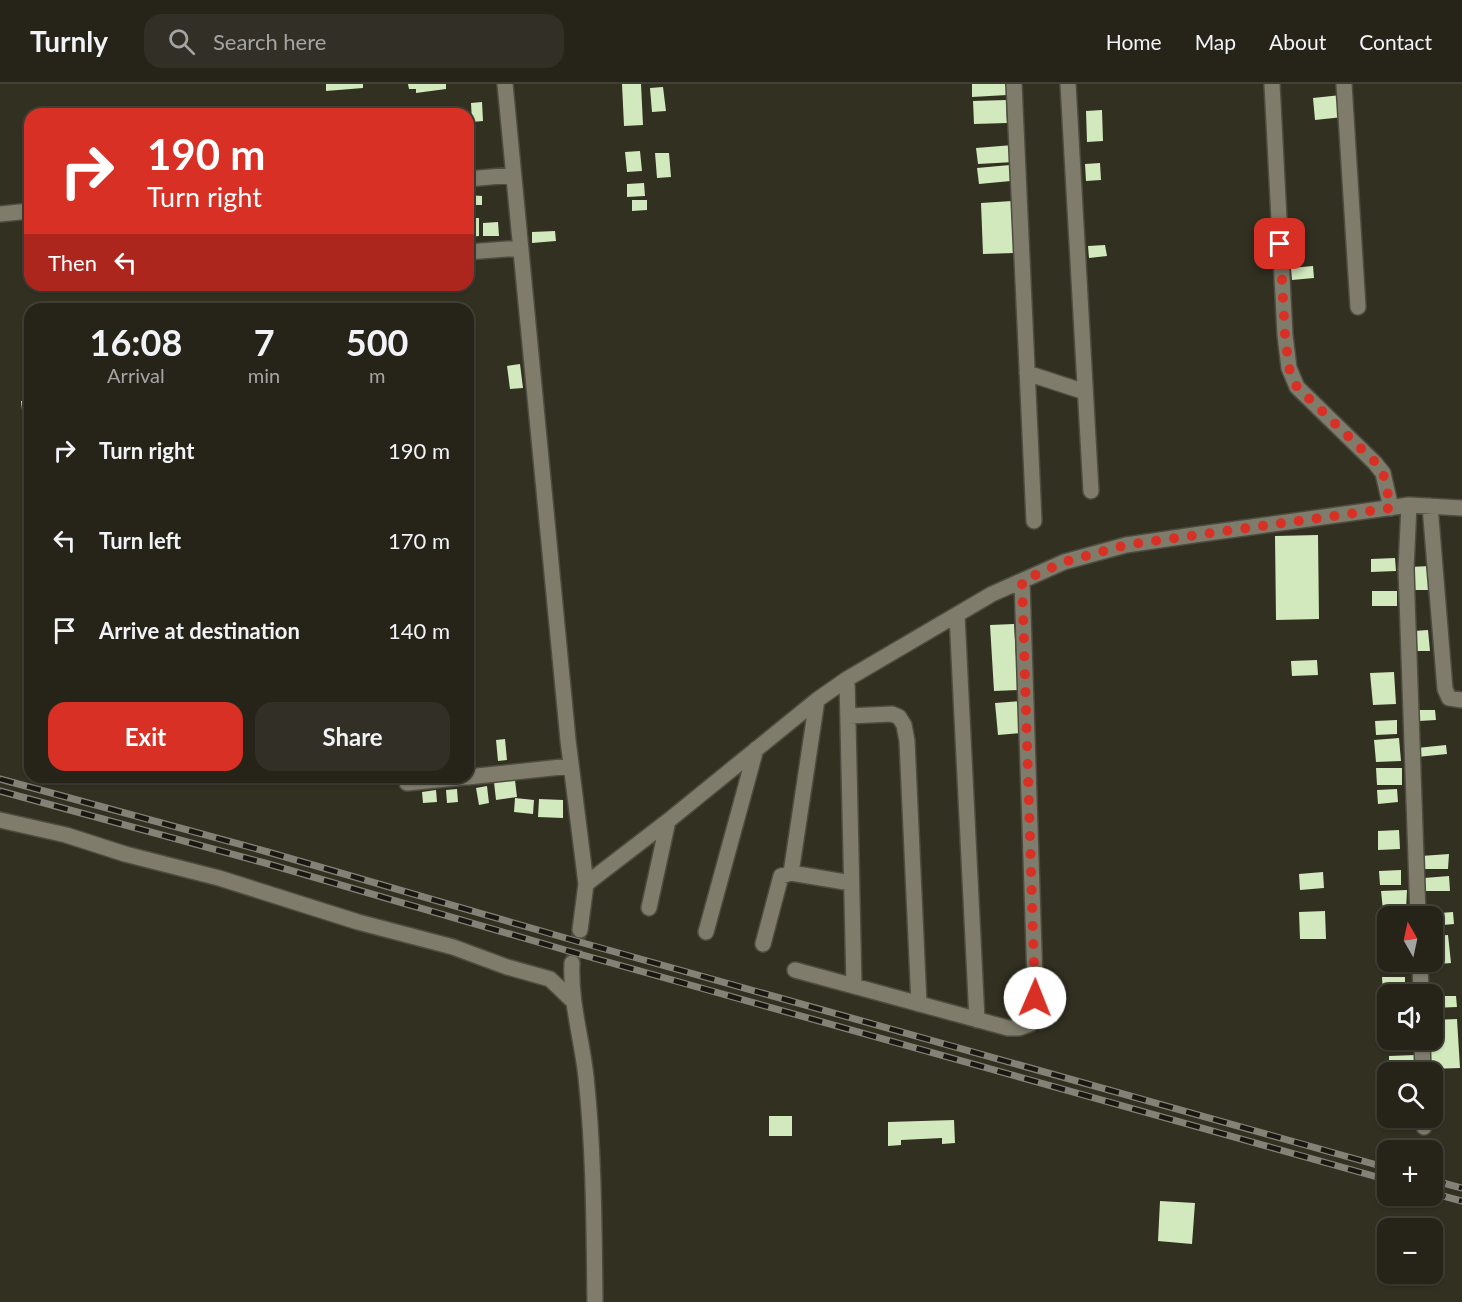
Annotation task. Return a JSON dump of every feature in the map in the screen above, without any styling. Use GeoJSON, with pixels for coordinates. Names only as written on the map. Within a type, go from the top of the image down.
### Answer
{"type":"FeatureCollection","features":[{"type":"Feature","properties":{"kind":"street"},"geometry":{"type":"LineString","coordinates":[[505,84],[571,766],[586,884],[580,930]]}},
{"type":"Feature","properties":{"kind":"street"},"geometry":{"type":"LineString","coordinates":[[1014,84],[1034,521]]}},
{"type":"Feature","properties":{"kind":"street"},"geometry":{"type":"LineString","coordinates":[[1068,84],[1091,491]]}},
{"type":"Feature","properties":{"kind":"street"},"geometry":{"type":"LineString","coordinates":[[1272,84],[1285,335],[1289,368],[1297,387],[1375,462],[1383,473],[1390,503]]}},
{"type":"Feature","properties":{"kind":"street"},"geometry":{"type":"LineString","coordinates":[[1344,84],[1358,306]]}},
{"type":"Feature","properties":{"kind":"street"},"geometry":{"type":"LineString","coordinates":[[474,178],[513,175]]}},
{"type":"Feature","properties":{"kind":"street"},"geometry":{"type":"LineString","coordinates":[[0,214],[24,212]]}},
{"type":"Feature","properties":{"kind":"street"},"geometry":{"type":"LineString","coordinates":[[474,252],[520,248]]}},
{"type":"Feature","properties":{"kind":"street"},"geometry":{"type":"LineString","coordinates":[[1027,373],[1085,392]]}},
{"type":"Feature","properties":{"kind":"street"},"geometry":{"type":"LineString","coordinates":[[586,884],[668,821],[817,700],[847,679],[992,594],[1064,562],[1126,545],[1390,503],[1462,508]]}},
{"type":"Feature","properties":{"kind":"street"},"geometry":{"type":"LineString","coordinates":[[1409,505],[1406,569],[1418,906]]}},
{"type":"Feature","properties":{"kind":"street"},"geometry":{"type":"LineString","coordinates":[[1430,507],[1445,689],[1449,698],[1462,700]]}},
{"type":"Feature","properties":{"kind":"street"},"geometry":{"type":"LineString","coordinates":[[795,970],[1008,1028],[1019,1028],[1030,1024],[1034,1015],[1035,969],[1022,581]]}},
{"type":"Feature","properties":{"kind":"street"},"geometry":{"type":"LineString","coordinates":[[957,615],[977,1020]]}},
{"type":"Feature","properties":{"kind":"street"},"geometry":{"type":"LineString","coordinates":[[847,679],[854,986]]}},
{"type":"Feature","properties":{"kind":"street"},"geometry":{"type":"LineString","coordinates":[[791,873],[817,700]]}},
{"type":"Feature","properties":{"kind":"street"},"geometry":{"type":"LineString","coordinates":[[848,716],[892,714],[900,717],[904,725],[907,741],[919,1004]]}},
{"type":"Feature","properties":{"kind":"street"},"geometry":{"type":"LineString","coordinates":[[705,932],[756,749]]}},
{"type":"Feature","properties":{"kind":"street"},"geometry":{"type":"LineString","coordinates":[[474,776],[571,766]]}},
{"type":"Feature","properties":{"kind":"street"},"geometry":{"type":"LineString","coordinates":[[0,820],[66,835],[125,854],[219,878],[358,922],[453,947],[507,967],[550,979],[574,1002]]}},
{"type":"Feature","properties":{"kind":"street"},"geometry":{"type":"LineString","coordinates":[[649,908],[668,821]]}},
{"type":"Feature","properties":{"kind":"street"},"geometry":{"type":"LineString","coordinates":[[763,944],[780,879],[784,874],[791,873],[851,883]]}},
{"type":"Feature","properties":{"kind":"street"},"geometry":{"type":"LineString","coordinates":[[572,963],[571,986],[586,1076],[592,1159],[595,1302]]}},
{"type":"Feature","properties":{"kind":"building"},"geometry":{"type":"Polygon","coordinates":[[[326,84],[363,84],[363,88],[326,91],[326,84]]]}},
{"type":"Feature","properties":{"kind":"building"},"geometry":{"type":"Polygon","coordinates":[[[408,84],[446,84],[446,89],[416,93],[416,89],[409,89],[408,84]]]}},
{"type":"Feature","properties":{"kind":"building"},"geometry":{"type":"Polygon","coordinates":[[[622,84],[641,84],[643,125],[624,126],[622,84]]]}},
{"type":"Feature","properties":{"kind":"building"},"geometry":{"type":"Polygon","coordinates":[[[972,84],[1006,84],[1007,95],[972,97],[972,84]]]}},
{"type":"Feature","properties":{"kind":"building"},"geometry":{"type":"Polygon","coordinates":[[[663,87],[666,111],[652,112],[650,88],[663,87]]]}},
{"type":"Feature","properties":{"kind":"building"},"geometry":{"type":"Polygon","coordinates":[[[1341,95],[1343,117],[1315,120],[1313,98],[1341,95]]]}},
{"type":"Feature","properties":{"kind":"building"},"geometry":{"type":"Polygon","coordinates":[[[1006,100],[1007,123],[974,124],[973,101],[1006,100]]]}},
{"type":"Feature","properties":{"kind":"building"},"geometry":{"type":"Polygon","coordinates":[[[482,102],[483,121],[474,122],[474,108],[471,108],[471,103],[482,102]]]}},
{"type":"Feature","properties":{"kind":"building"},"geometry":{"type":"Polygon","coordinates":[[[1102,110],[1103,141],[1087,142],[1086,111],[1102,110]]]}},
{"type":"Feature","properties":{"kind":"building"},"geometry":{"type":"Polygon","coordinates":[[[1013,145],[1014,162],[978,164],[976,148],[1013,145]]]}},
{"type":"Feature","properties":{"kind":"building"},"geometry":{"type":"Polygon","coordinates":[[[640,151],[642,171],[627,172],[625,152],[640,151]]]}},
{"type":"Feature","properties":{"kind":"building"},"geometry":{"type":"Polygon","coordinates":[[[655,153],[669,153],[671,177],[657,178],[655,153]]]}},
{"type":"Feature","properties":{"kind":"building"},"geometry":{"type":"Polygon","coordinates":[[[1100,163],[1101,180],[1086,181],[1085,164],[1100,163]]]}},
{"type":"Feature","properties":{"kind":"building"},"geometry":{"type":"Polygon","coordinates":[[[1010,165],[1011,181],[979,184],[977,168],[1010,165]]]}},
{"type":"Feature","properties":{"kind":"building"},"geometry":{"type":"Polygon","coordinates":[[[644,183],[645,196],[627,197],[627,184],[644,183]]]}},
{"type":"Feature","properties":{"kind":"building"},"geometry":{"type":"Polygon","coordinates":[[[474,195],[482,196],[482,205],[474,205],[474,195]]]}},
{"type":"Feature","properties":{"kind":"building"},"geometry":{"type":"Polygon","coordinates":[[[632,200],[647,200],[647,210],[632,211],[632,200]]]}},
{"type":"Feature","properties":{"kind":"building"},"geometry":{"type":"Polygon","coordinates":[[[1012,201],[1014,253],[983,254],[981,203],[1012,201]]]}},
{"type":"Feature","properties":{"kind":"building"},"geometry":{"type":"Polygon","coordinates":[[[474,218],[479,218],[479,236],[474,236],[474,218]]]}},
{"type":"Feature","properties":{"kind":"building"},"geometry":{"type":"Polygon","coordinates":[[[498,222],[499,236],[483,236],[483,223],[498,222]]]}},
{"type":"Feature","properties":{"kind":"building"},"geometry":{"type":"Polygon","coordinates":[[[555,231],[556,241],[532,243],[532,232],[555,231]]]}},
{"type":"Feature","properties":{"kind":"building"},"geometry":{"type":"Polygon","coordinates":[[[1105,245],[1107,256],[1089,258],[1088,246],[1105,245]]]}},
{"type":"Feature","properties":{"kind":"building"},"geometry":{"type":"Polygon","coordinates":[[[1313,266],[1314,278],[1292,280],[1291,268],[1313,266]]]}},
{"type":"Feature","properties":{"kind":"building"},"geometry":{"type":"Polygon","coordinates":[[[520,364],[523,388],[510,389],[507,366],[520,364]]]}},
{"type":"Feature","properties":{"kind":"building"},"geometry":{"type":"Polygon","coordinates":[[[21,401],[24,401],[24,410],[22,410],[21,401]]]}},
{"type":"Feature","properties":{"kind":"building"},"geometry":{"type":"Polygon","coordinates":[[[1318,535],[1319,619],[1276,620],[1275,536],[1318,535]]]}},
{"type":"Feature","properties":{"kind":"building"},"geometry":{"type":"Polygon","coordinates":[[[1395,558],[1396,571],[1371,572],[1371,559],[1395,558]]]}},
{"type":"Feature","properties":{"kind":"building"},"geometry":{"type":"Polygon","coordinates":[[[1431,566],[1432,590],[1411,590],[1409,567],[1431,566]]]}},
{"type":"Feature","properties":{"kind":"building"},"geometry":{"type":"Polygon","coordinates":[[[1372,591],[1397,591],[1397,606],[1372,606],[1372,591]]]}},
{"type":"Feature","properties":{"kind":"building"},"geometry":{"type":"Polygon","coordinates":[[[1014,624],[1018,690],[994,691],[990,625],[1014,624]]]}},
{"type":"Feature","properties":{"kind":"building"},"geometry":{"type":"Polygon","coordinates":[[[1428,630],[1430,651],[1414,651],[1414,631],[1428,630]]]}},
{"type":"Feature","properties":{"kind":"building"},"geometry":{"type":"Polygon","coordinates":[[[1317,660],[1318,675],[1292,676],[1291,661],[1317,660]]]}},
{"type":"Feature","properties":{"kind":"building"},"geometry":{"type":"Polygon","coordinates":[[[1394,672],[1396,704],[1373,705],[1370,673],[1394,672]]]}},
{"type":"Feature","properties":{"kind":"building"},"geometry":{"type":"Polygon","coordinates":[[[1020,701],[1022,733],[998,735],[995,703],[1020,701]]]}},
{"type":"Feature","properties":{"kind":"building"},"geometry":{"type":"Polygon","coordinates":[[[1418,710],[1435,710],[1436,720],[1419,721],[1418,710]]]}},
{"type":"Feature","properties":{"kind":"building"},"geometry":{"type":"Polygon","coordinates":[[[1397,720],[1397,734],[1376,735],[1375,721],[1397,720]]]}},
{"type":"Feature","properties":{"kind":"building"},"geometry":{"type":"Polygon","coordinates":[[[1399,738],[1401,761],[1376,762],[1374,740],[1399,738]]]}},
{"type":"Feature","properties":{"kind":"building"},"geometry":{"type":"Polygon","coordinates":[[[505,739],[507,760],[498,761],[496,740],[505,739]]]}},
{"type":"Feature","properties":{"kind":"building"},"geometry":{"type":"Polygon","coordinates":[[[1446,745],[1447,754],[1417,757],[1417,748],[1446,745]]]}},
{"type":"Feature","properties":{"kind":"building"},"geometry":{"type":"Polygon","coordinates":[[[1376,768],[1402,768],[1402,785],[1377,785],[1376,768]]]}},
{"type":"Feature","properties":{"kind":"building"},"geometry":{"type":"Polygon","coordinates":[[[515,780],[517,797],[496,800],[494,782],[515,780]]]}},
{"type":"Feature","properties":{"kind":"building"},"geometry":{"type":"Polygon","coordinates":[[[487,786],[489,803],[479,805],[476,788],[487,786]]]}},
{"type":"Feature","properties":{"kind":"building"},"geometry":{"type":"Polygon","coordinates":[[[457,789],[458,802],[447,803],[446,790],[457,789]]]}},
{"type":"Feature","properties":{"kind":"building"},"geometry":{"type":"Polygon","coordinates":[[[1397,789],[1398,802],[1378,804],[1377,790],[1397,789]]]}},
{"type":"Feature","properties":{"kind":"building"},"geometry":{"type":"Polygon","coordinates":[[[436,790],[437,802],[423,803],[422,792],[436,790]]]}},
{"type":"Feature","properties":{"kind":"building"},"geometry":{"type":"Polygon","coordinates":[[[515,798],[534,800],[533,814],[514,812],[515,798]]]}},
{"type":"Feature","properties":{"kind":"building"},"geometry":{"type":"Polygon","coordinates":[[[539,799],[563,800],[563,818],[538,817],[539,799]]]}},
{"type":"Feature","properties":{"kind":"building"},"geometry":{"type":"Polygon","coordinates":[[[1399,830],[1400,849],[1378,850],[1378,831],[1399,830]]]}},
{"type":"Feature","properties":{"kind":"building"},"geometry":{"type":"Polygon","coordinates":[[[1449,854],[1448,869],[1421,869],[1421,856],[1449,854]]]}},
{"type":"Feature","properties":{"kind":"building"},"geometry":{"type":"Polygon","coordinates":[[[1401,870],[1401,885],[1380,885],[1379,871],[1401,870]]]}},
{"type":"Feature","properties":{"kind":"building"},"geometry":{"type":"Polygon","coordinates":[[[1323,872],[1324,888],[1300,890],[1299,874],[1323,872]]]}},
{"type":"Feature","properties":{"kind":"building"},"geometry":{"type":"Polygon","coordinates":[[[1449,876],[1450,891],[1424,891],[1424,878],[1449,876]]]}},
{"type":"Feature","properties":{"kind":"building"},"geometry":{"type":"Polygon","coordinates":[[[1407,890],[1406,906],[1383,906],[1381,891],[1407,890]]]}},
{"type":"Feature","properties":{"kind":"building"},"geometry":{"type":"Polygon","coordinates":[[[1325,911],[1326,939],[1300,939],[1299,912],[1325,911]]]}},
{"type":"Feature","properties":{"kind":"building"},"geometry":{"type":"Polygon","coordinates":[[[1453,912],[1454,924],[1443,925],[1443,913],[1453,912]]]}},
{"type":"Feature","properties":{"kind":"building"},"geometry":{"type":"Polygon","coordinates":[[[1443,935],[1448,935],[1451,963],[1443,964],[1443,935]]]}},
{"type":"Feature","properties":{"kind":"building"},"geometry":{"type":"Polygon","coordinates":[[[1382,977],[1405,977],[1405,984],[1382,984],[1382,977]]]}},
{"type":"Feature","properties":{"kind":"building"},"geometry":{"type":"Polygon","coordinates":[[[1443,996],[1456,996],[1457,1007],[1443,1008],[1443,996]]]}},
{"type":"Feature","properties":{"kind":"building"},"geometry":{"type":"Polygon","coordinates":[[[1457,1019],[1460,1068],[1443,1069],[1443,1062],[1430,1062],[1429,1050],[1443,1050],[1443,1020],[1457,1019]]]}},
{"type":"Feature","properties":{"kind":"building"},"geometry":{"type":"Polygon","coordinates":[[[1416,1055],[1416,1062],[1389,1062],[1389,1056],[1416,1055]]]}},
{"type":"Feature","properties":{"kind":"building"},"geometry":{"type":"Polygon","coordinates":[[[769,1116],[792,1116],[792,1136],[769,1136],[769,1116]]]}},
{"type":"Feature","properties":{"kind":"building"},"geometry":{"type":"Polygon","coordinates":[[[954,1120],[955,1143],[942,1144],[942,1138],[901,1140],[901,1145],[888,1146],[888,1122],[954,1120]]]}},
{"type":"Feature","properties":{"kind":"building"},"geometry":{"type":"Polygon","coordinates":[[[1160,1201],[1195,1203],[1192,1244],[1158,1241],[1160,1201]]]}},
{"type":"Feature","properties":{"kind":"tunnel"},"geometry":{"type":"LineString","coordinates":[[572,963],[580,930]]}},
{"type":"Feature","properties":{"kind":"railway"},"geometry":{"type":"LineString","coordinates":[[0,779],[268,852],[576,941],[1377,1165]]}},
{"type":"Feature","properties":{"kind":"railway"},"geometry":{"type":"LineString","coordinates":[[0,791],[265,863],[572,952],[1377,1177]]}},
{"type":"Feature","properties":{"kind":"railway"},"geometry":{"type":"LineString","coordinates":[[1443,1183],[1462,1188]]}},
{"type":"Feature","properties":{"kind":"railway"},"geometry":{"type":"LineString","coordinates":[[1443,1196],[1462,1201]]}},
{"type":"Feature","properties":{"kind":"route"},"geometry":{"type":"LineString","coordinates":[[1035,998],[1022,581],[1064,562],[1126,545],[1391,508],[1383,473],[1375,462],[1297,387],[1289,368],[1280,244]]}}]}
